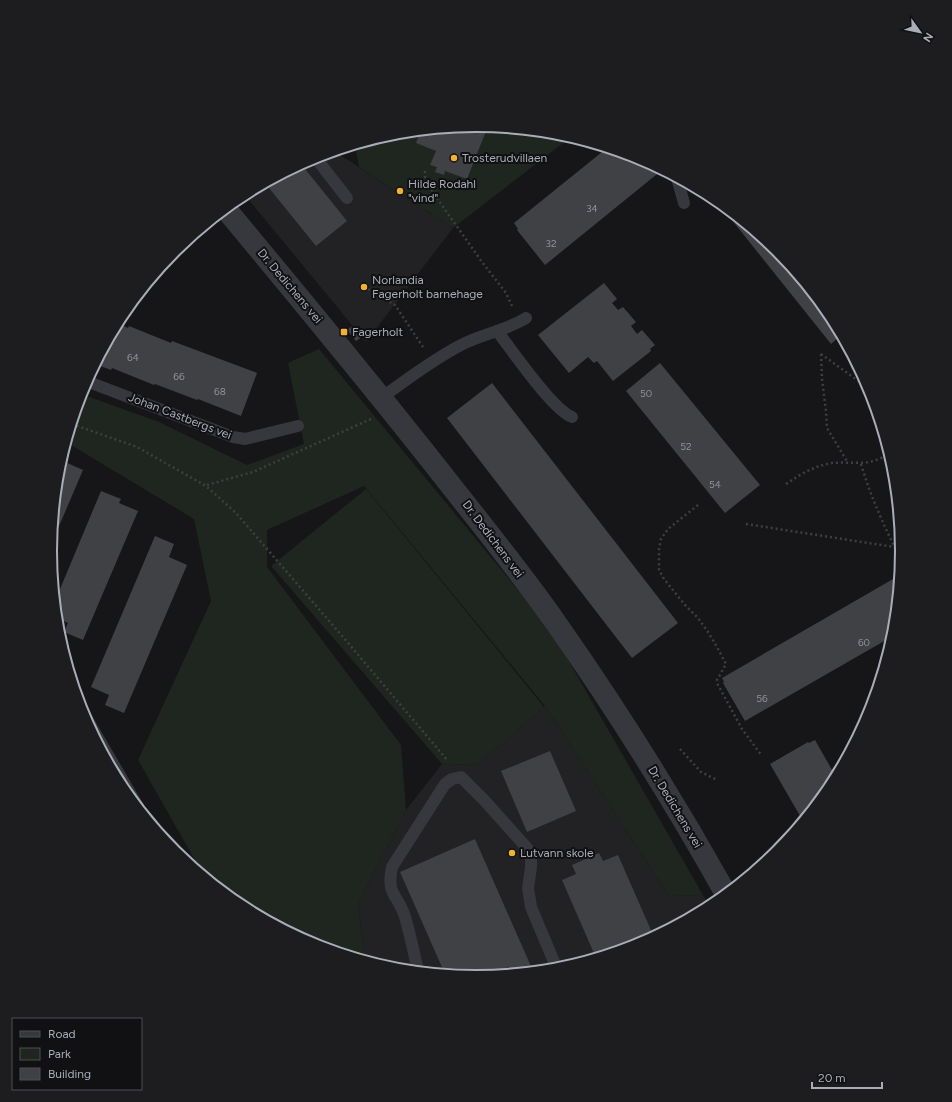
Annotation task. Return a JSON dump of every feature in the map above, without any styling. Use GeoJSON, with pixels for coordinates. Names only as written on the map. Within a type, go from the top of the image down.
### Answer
{"type":"FeatureCollection","features":[{"type":"Feature","properties":{"kind":"street","name":"Dr. Dedichens vei"},"geometry":{"type":"LineString","coordinates":[[229,213],[379,407],[480,522],[555,622],[656,776],[723,889]]}},
{"type":"Feature","properties":{"kind":"lane"},"geometry":{"type":"LineString","coordinates":[[319,163],[347,198]]}},
{"type":"Feature","properties":{"kind":"lane"},"geometry":{"type":"LineString","coordinates":[[679,184],[684,203]]}},
{"type":"Feature","properties":{"kind":"lane"},"geometry":{"type":"LineString","coordinates":[[379,407],[432,361],[462,344],[511,326],[522,320]]}},
{"type":"Feature","properties":{"kind":"lane"},"geometry":{"type":"LineString","coordinates":[[497,331],[528,372],[557,406],[566,414],[572,416]]}},
{"type":"Feature","properties":{"kind":"lane","name":"Johan Castbergs vei"},"geometry":{"type":"LineString","coordinates":[[92,383],[233,437],[245,439],[298,426]]}},
{"type":"Feature","properties":{"kind":"lane"},"geometry":{"type":"LineString","coordinates":[[417,965],[404,915],[391,890],[389,879],[392,867],[445,784],[452,779],[461,777],[528,848],[531,856],[528,888],[531,908],[554,963]]}},
{"type":"Feature","properties":{"kind":"path"},"geometry":{"type":"LineString","coordinates":[[424,171],[425,177],[434,194],[506,293],[522,320]]}},
{"type":"Feature","properties":{"kind":"path"},"geometry":{"type":"LineString","coordinates":[[368,289],[395,305],[432,361]]}},
{"type":"Feature","properties":{"kind":"path"},"geometry":{"type":"LineString","coordinates":[[848,464],[827,428],[821,354],[858,381]]}},
{"type":"Feature","properties":{"kind":"path"},"geometry":{"type":"LineString","coordinates":[[206,486],[253,472],[379,407]]}},
{"type":"Feature","properties":{"kind":"path"},"geometry":{"type":"LineString","coordinates":[[76,425],[137,447],[206,486],[236,513],[461,777]]}},
{"type":"Feature","properties":{"kind":"path"},"geometry":{"type":"LineString","coordinates":[[786,484],[808,470],[832,463],[861,464],[884,457]]}},
{"type":"Feature","properties":{"kind":"path"},"geometry":{"type":"LineString","coordinates":[[861,464],[879,516],[894,547]]}},
{"type":"Feature","properties":{"kind":"path"},"geometry":{"type":"LineString","coordinates":[[698,505],[668,529],[661,539],[659,549],[659,570],[668,584],[698,618],[717,647],[726,664],[717,680],[718,685],[742,729],[762,756]]}},
{"type":"Feature","properties":{"kind":"path"},"geometry":{"type":"LineString","coordinates":[[746,524],[894,547]]}},
{"type":"Feature","properties":{"kind":"path"},"geometry":{"type":"LineString","coordinates":[[680,749],[701,772],[717,780]]}},
{"type":"Feature","properties":{"kind":"shaded area","name":"Norlandia Fagerholt barnehage"},"geometry":{"type":"Polygon","coordinates":[[[340,155],[453,228],[366,342],[249,200],[291,175],[340,155]]]}},
{"type":"Feature","properties":{"kind":"shaded area","name":"Lutvann skole"},"geometry":{"type":"Polygon","coordinates":[[[545,706],[669,896],[703,895],[706,901],[661,927],[636,938],[611,948],[558,962],[503,969],[476,970],[421,966],[394,962],[364,955],[358,904],[406,810],[442,764],[477,765],[545,706]]]}},
{"type":"Feature","properties":{"kind":"green space"},"geometry":{"type":"Polygon","coordinates":[[[476,132],[503,133],[565,142],[453,228],[359,167],[356,150],[394,140],[421,136],[476,132]]]}},
{"type":"Feature","properties":{"kind":"green space"},"geometry":{"type":"Polygon","coordinates":[[[319,349],[551,630],[703,895],[669,896],[545,706],[364,486],[267,530],[267,567],[401,745],[406,810],[358,904],[364,955],[316,938],[266,914],[221,883],[196,863],[138,760],[211,601],[194,519],[71,445],[87,396],[159,422],[247,465],[304,444],[288,363],[319,349]]]}},
{"type":"Feature","properties":{"kind":"green space"},"geometry":{"type":"Polygon","coordinates":[[[366,489],[544,707],[477,765],[442,764],[271,566],[366,489]]]}},
{"type":"Feature","properties":{"kind":"building","name":"Trosterudvillaen"},"geometry":{"type":"Polygon","coordinates":[[[485,132],[467,179],[445,171],[444,175],[435,172],[437,167],[430,165],[436,151],[416,143],[419,136],[449,133],[485,132]]]}},
{"type":"Feature","properties":{"kind":"building"},"geometry":{"type":"Polygon","coordinates":[[[603,152],[658,174],[545,265],[517,230],[518,229],[514,223],[603,152]]]}},
{"type":"Feature","properties":{"kind":"building"},"geometry":{"type":"Polygon","coordinates":[[[305,169],[347,221],[316,246],[268,187],[305,169]]]}},
{"type":"Feature","properties":{"kind":"building"},"geometry":{"type":"Polygon","coordinates":[[[731,219],[772,255],[808,296],[837,339],[831,344],[731,219]]]}},
{"type":"Feature","properties":{"kind":"building"},"geometry":{"type":"Polygon","coordinates":[[[604,283],[617,299],[612,303],[618,310],[623,307],[636,322],[631,326],[637,334],[642,330],[655,345],[650,349],[651,351],[613,381],[597,361],[594,363],[588,357],[569,373],[538,335],[604,283]]]}},
{"type":"Feature","properties":{"kind":"building"},"geometry":{"type":"Polygon","coordinates":[[[123,326],[128,328],[129,326],[171,343],[172,341],[257,373],[241,416],[198,399],[197,400],[155,384],[154,385],[112,368],[111,370],[100,366],[123,326]]]}},
{"type":"Feature","properties":{"kind":"building"},"geometry":{"type":"Polygon","coordinates":[[[352,326],[362,337],[356,341],[347,330],[352,326]]]}},
{"type":"Feature","properties":{"kind":"building"},"geometry":{"type":"Polygon","coordinates":[[[660,363],[760,485],[725,513],[626,391],[660,363]]]}},
{"type":"Feature","properties":{"kind":"building"},"geometry":{"type":"Polygon","coordinates":[[[492,383],[678,623],[632,658],[447,418],[492,383]]]}},
{"type":"Feature","properties":{"kind":"building"},"geometry":{"type":"Polygon","coordinates":[[[66,463],[83,470],[58,529],[66,463]]]}},
{"type":"Feature","properties":{"kind":"building"},"geometry":{"type":"Polygon","coordinates":[[[101,491],[121,499],[119,503],[138,511],[83,640],[65,632],[68,623],[63,621],[59,591],[101,491]]]}},
{"type":"Feature","properties":{"kind":"building"},"geometry":{"type":"Polygon","coordinates":[[[155,536],[174,544],[169,557],[187,565],[124,713],[105,705],[109,695],[91,687],[155,536]]]}},
{"type":"Feature","properties":{"kind":"building"},"geometry":{"type":"Polygon","coordinates":[[[894,579],[885,640],[745,721],[723,683],[722,678],[894,579]]]}},
{"type":"Feature","properties":{"kind":"building"},"geometry":{"type":"Polygon","coordinates":[[[815,740],[833,771],[800,816],[770,764],[808,742],[809,743],[815,740]]]}},
{"type":"Feature","properties":{"kind":"building"},"geometry":{"type":"Polygon","coordinates":[[[550,751],[576,811],[527,832],[501,771],[550,751]]]}},
{"type":"Feature","properties":{"kind":"building"},"geometry":{"type":"Polygon","coordinates":[[[475,839],[531,966],[476,970],[442,968],[400,872],[475,839]]]}},
{"type":"Feature","properties":{"kind":"building"},"geometry":{"type":"Polygon","coordinates":[[[599,853],[603,861],[618,855],[651,931],[611,948],[594,953],[562,880],[576,874],[572,865],[599,853]]]}},
{"type":"Feature","properties":{"kind":"place","name":"Trosterudvillaen"},"geometry":{"type":"Point","coordinates":[454,158]}},
{"type":"Feature","properties":{"kind":"place","name":"Hilde Rodahl \"vind\""},"geometry":{"type":"Point","coordinates":[400,191]}},
{"type":"Feature","properties":{"kind":"place","name":"Norlandia Fagerholt barnehage"},"geometry":{"type":"Point","coordinates":[364,287]}},
{"type":"Feature","properties":{"kind":"place","name":"Fagerholt"},"geometry":{"type":"Point","coordinates":[344,332]}},
{"type":"Feature","properties":{"kind":"place","name":"Lutvann skole"},"geometry":{"type":"Point","coordinates":[512,853]}}]}
